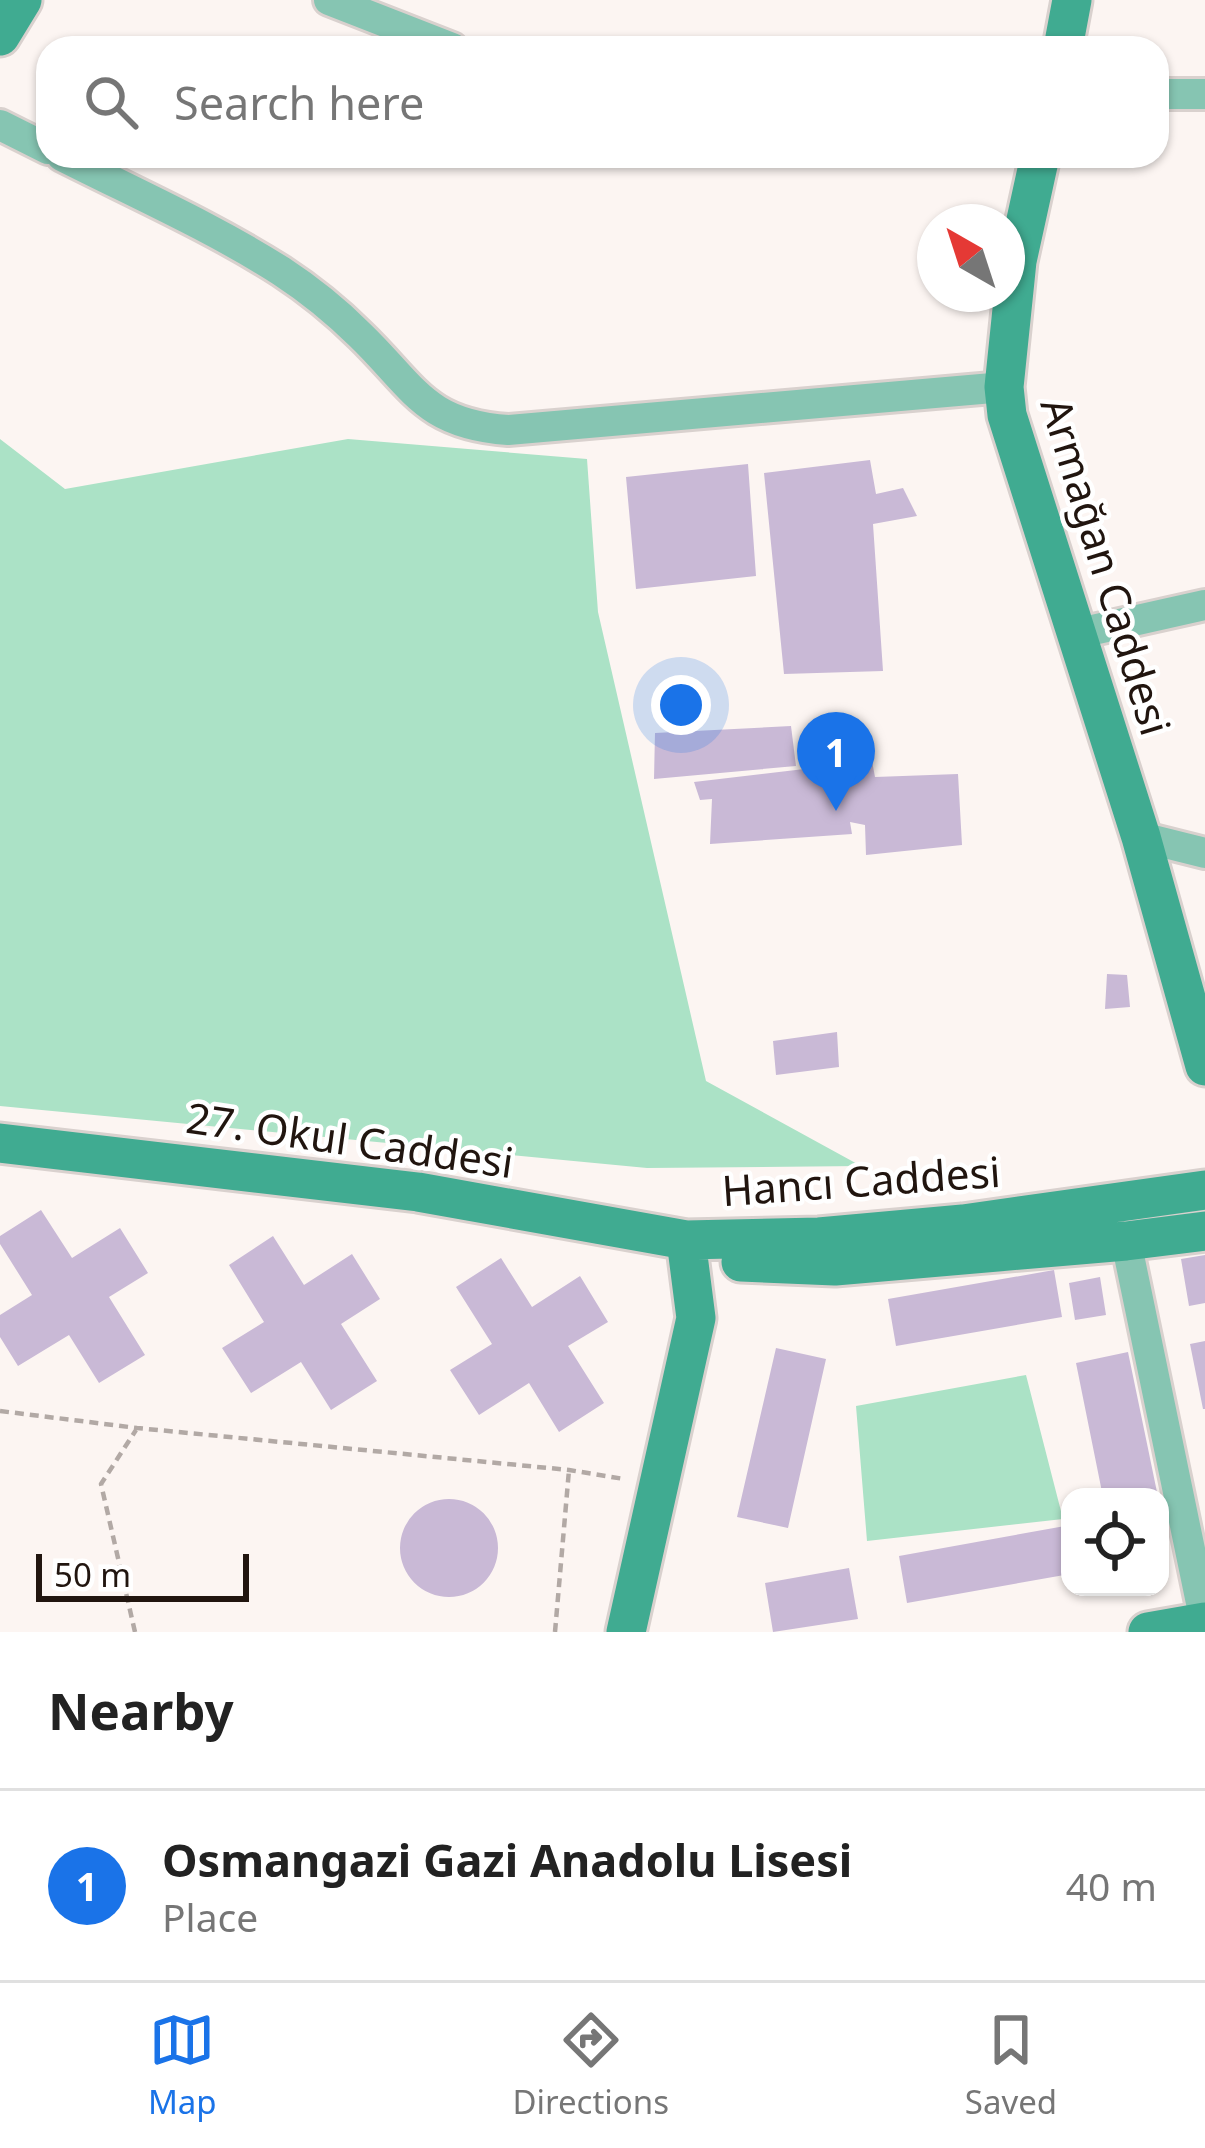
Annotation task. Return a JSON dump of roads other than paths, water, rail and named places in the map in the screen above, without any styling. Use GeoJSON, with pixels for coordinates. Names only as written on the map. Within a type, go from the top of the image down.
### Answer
{"type":"FeatureCollection","features":[{"type":"Feature","properties":{"kind":"main road"},"geometry":{"type":"LineString","coordinates":[[1065,36],[1072,0]]}},
{"type":"Feature","properties":{"kind":"main road","name":"Armağan Caddesi"},"geometry":{"type":"LineString","coordinates":[[1037,168],[1017,261],[1004,387],[1014,445],[1141,837],[1205,1066]]}},
{"type":"Feature","properties":{"kind":"main road","name":"27. Okul Caddesi"},"geometry":{"type":"LineString","coordinates":[[0,1143],[418,1192],[686,1240]]}},
{"type":"Feature","properties":{"kind":"main road","name":"Hancı Caddesi"},"geometry":{"type":"LineString","coordinates":[[686,1240],[819,1238],[963,1224],[1205,1190]]}},
{"type":"Feature","properties":{"kind":"main road","name":"Hancı Caddesi"},"geometry":{"type":"LineString","coordinates":[[686,1240],[745,1264],[835,1266],[1205,1231]]}},
{"type":"Feature","properties":{"kind":"main road"},"geometry":{"type":"LineString","coordinates":[[626,1632],[696,1318],[686,1240]]}},
{"type":"Feature","properties":{"kind":"main road"},"geometry":{"type":"LineString","coordinates":[[1148,1632],[1205,1622]]}},
{"type":"Feature","properties":{"kind":"street"},"geometry":{"type":"LineString","coordinates":[[329,0],[421,36]]}},
{"type":"Feature","properties":{"kind":"street"},"geometry":{"type":"LineString","coordinates":[[1169,94],[1205,94]]}},
{"type":"Feature","properties":{"kind":"street"},"geometry":{"type":"LineString","coordinates":[[0,124],[36,143]]}},
{"type":"Feature","properties":{"kind":"street"},"geometry":{"type":"LineString","coordinates":[[86,168],[231,242],[311,291],[360,334],[423,403],[471,425],[508,430],[1004,387]]}},
{"type":"Feature","properties":{"kind":"street"},"geometry":{"type":"LineString","coordinates":[[1075,634],[1205,605]]}},
{"type":"Feature","properties":{"kind":"street"},"geometry":{"type":"LineString","coordinates":[[1141,837],[1205,853]]}},
{"type":"Feature","properties":{"kind":"street"},"geometry":{"type":"LineString","coordinates":[[1126,1241],[1205,1622]]}},
{"type":"Feature","properties":{"kind":"place","name":"Osmangazi Gazi Anadolu Lisesi"},"geometry":{"type":"Point","coordinates":[836,811]}}]}
